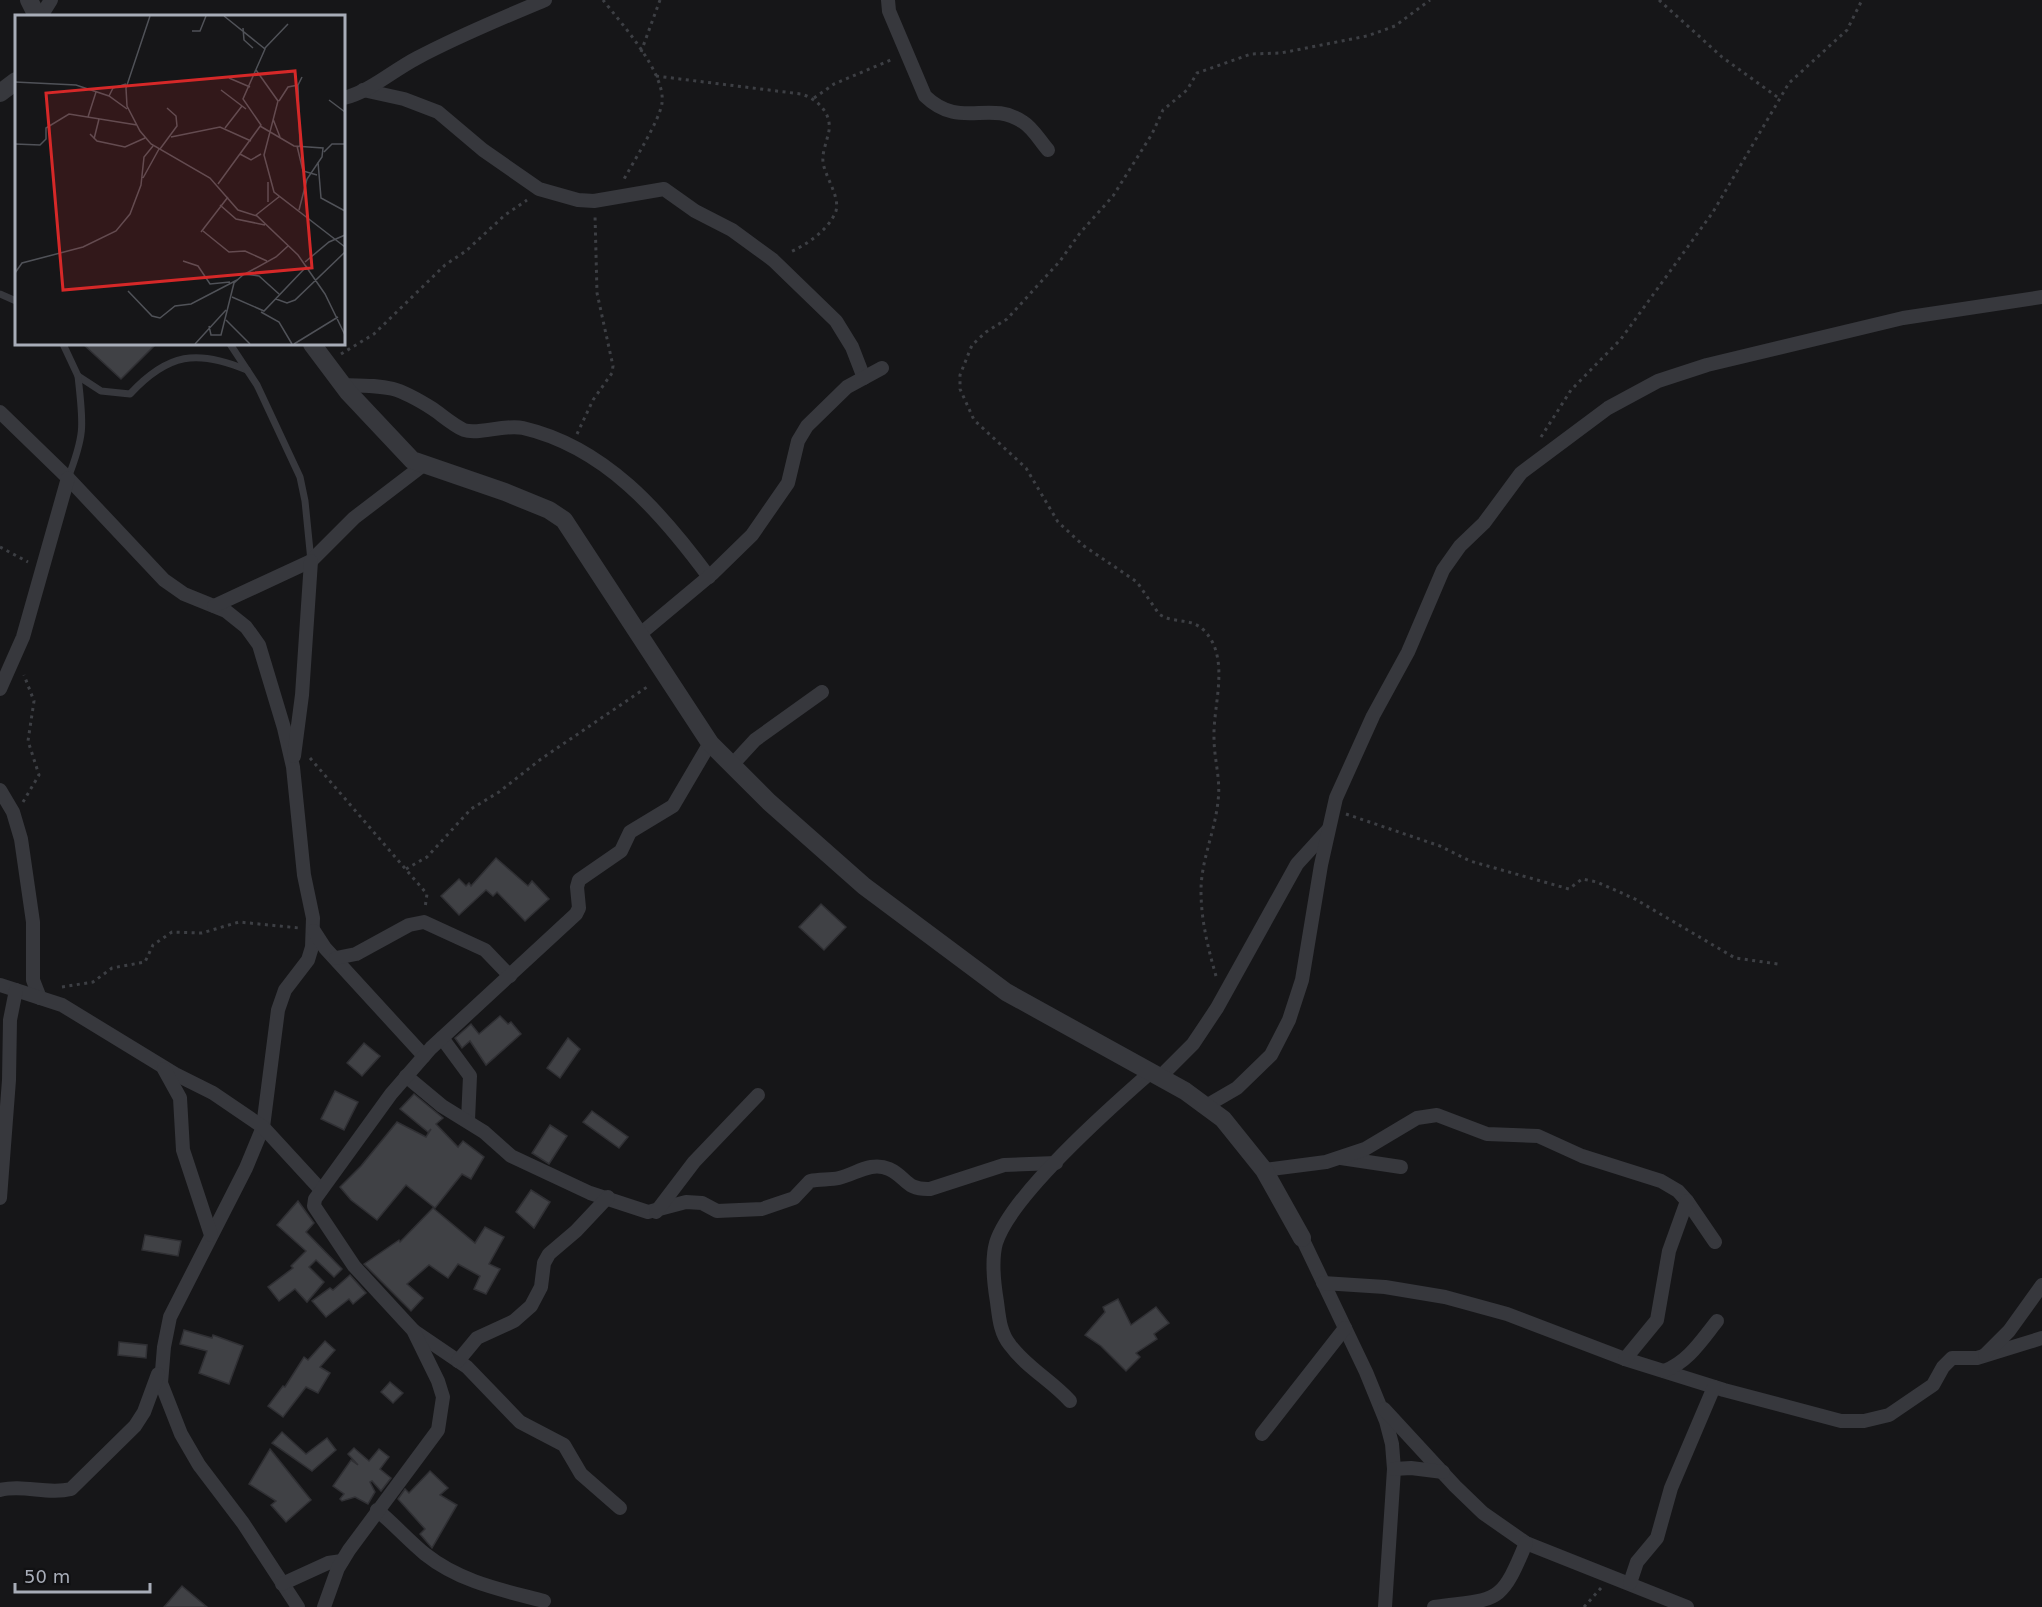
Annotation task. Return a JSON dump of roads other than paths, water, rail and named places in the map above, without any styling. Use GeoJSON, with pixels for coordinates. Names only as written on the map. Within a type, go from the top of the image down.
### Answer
{"type":"FeatureCollection","features":[{"type":"Feature","properties":{"kind":"street"},"geometry":{"type":"LineString","coordinates":[[29,0],[38,15]]}},
{"type":"Feature","properties":{"kind":"street"},"geometry":{"type":"LineString","coordinates":[[40,15],[51,0]]}},
{"type":"Feature","properties":{"kind":"street"},"geometry":{"type":"LineString","coordinates":[[345,98],[363,90],[458,37],[545,0]]}},
{"type":"Feature","properties":{"kind":"street"},"geometry":{"type":"LineString","coordinates":[[888,0],[889,11],[906,53],[926,96],[936,107],[950,113],[1008,115],[1024,122],[1048,150]]}},
{"type":"Feature","properties":{"kind":"street"},"geometry":{"type":"LineString","coordinates":[[0,93],[15,82]]}},
{"type":"Feature","properties":{"kind":"street"},"geometry":{"type":"LineString","coordinates":[[363,90],[404,99],[438,112],[483,150],[539,189],[578,200],[594,201],[664,189],[695,211],[732,230],[772,260],[836,321],[852,347],[864,378]]}},
{"type":"Feature","properties":{"kind":"street"},"geometry":{"type":"LineString","coordinates":[[1206,1106],[1237,1088],[1271,1055],[1289,1020],[1302,980],[1334,809],[1373,716],[1408,652],[1443,570],[1460,546],[1484,523],[1521,473],[1608,408],[1658,381],[1707,365],[1903,318],[2042,297]]}},
{"type":"Feature","properties":{"kind":"street"},"geometry":{"type":"LineString","coordinates":[[313,345],[343,385],[399,448],[422,465],[505,492],[549,510],[564,520],[710,743],[769,802],[864,886],[938,944],[1006,992],[1155,1074],[1223,1119],[1264,1170],[1302,1238],[1379,1403],[1392,1444],[1394,1469],[1385,1607]]}},
{"type":"Feature","properties":{"kind":"street"},"geometry":{"type":"LineString","coordinates":[[639,635],[708,577],[752,535],[788,483],[798,441],[807,426],[847,387],[882,368]]}},
{"type":"Feature","properties":{"kind":"street"},"geometry":{"type":"LineString","coordinates":[[343,385],[399,389],[465,430],[505,426],[522,428],[571,446],[602,464],[646,499],[675,530],[708,577]]}},
{"type":"Feature","properties":{"kind":"street"},"geometry":{"type":"LineString","coordinates":[[0,412],[68,477],[164,580],[184,594],[214,606],[237,619],[259,645],[275,695],[293,767],[304,875],[314,931],[308,960],[285,990],[278,1010],[263,1127],[246,1168],[170,1317],[162,1364],[162,1389],[181,1434],[199,1465],[255,1540],[298,1607]]}},
{"type":"Feature","properties":{"kind":"street"},"geometry":{"type":"LineString","coordinates":[[214,606],[311,561],[354,518],[422,465]]}},
{"type":"Feature","properties":{"kind":"street"},"geometry":{"type":"LineString","coordinates":[[0,689],[23,637],[68,477]]}},
{"type":"Feature","properties":{"kind":"street"},"geometry":{"type":"LineString","coordinates":[[293,767],[311,561]]}},
{"type":"Feature","properties":{"kind":"street"},"geometry":{"type":"LineString","coordinates":[[732,765],[755,740],[822,692]]}},
{"type":"Feature","properties":{"kind":"street"},"geometry":{"type":"LineString","coordinates":[[620,1508],[580,1474],[564,1445],[520,1422],[458,1361],[413,1330],[354,1266],[314,1206],[321,1190],[406,1076],[442,1038],[576,915],[579,908],[577,887],[581,877],[621,851],[630,832],[673,806],[710,743]]}},
{"type":"Feature","properties":{"kind":"street"},"geometry":{"type":"LineString","coordinates":[[0,790],[14,816],[21,839],[33,922],[32,965],[38,994]]}},
{"type":"Feature","properties":{"kind":"street"},"geometry":{"type":"LineString","coordinates":[[1070,1401],[1010,1345],[1001,1329],[994,1287],[996,1245],[1002,1228],[1029,1192],[1056,1163],[1192,1044],[1222,998],[1297,864],[1329,829]]}},
{"type":"Feature","properties":{"kind":"street"},"geometry":{"type":"LineString","coordinates":[[336,958],[356,954],[391,933],[419,922],[485,950],[510,976]]}},
{"type":"Feature","properties":{"kind":"street"},"geometry":{"type":"LineString","coordinates":[[314,931],[424,1056]]}},
{"type":"Feature","properties":{"kind":"street"},"geometry":{"type":"LineString","coordinates":[[0,985],[38,994],[62,1005],[213,1093],[263,1127],[321,1190]]}},
{"type":"Feature","properties":{"kind":"street"},"geometry":{"type":"LineString","coordinates":[[0,1198],[9,1080],[10,1020],[16,990]]}},
{"type":"Feature","properties":{"kind":"street"},"geometry":{"type":"LineString","coordinates":[[442,1038],[470,1076],[468,1120]]}},
{"type":"Feature","properties":{"kind":"street"},"geometry":{"type":"LineString","coordinates":[[160,1064],[180,1098],[183,1150],[211,1235]]}},
{"type":"Feature","properties":{"kind":"street"},"geometry":{"type":"LineString","coordinates":[[406,1076],[442,1106],[468,1120],[511,1156],[590,1193],[608,1197],[628,1207],[656,1212],[686,1202],[702,1203],[717,1210],[762,1209],[794,1198],[810,1181],[836,1179],[867,1167],[889,1169],[905,1184],[918,1190],[930,1189],[1004,1166],[1056,1163]]}},
{"type":"Feature","properties":{"kind":"street"},"geometry":{"type":"LineString","coordinates":[[656,1212],[694,1162],[758,1095]]}},
{"type":"Feature","properties":{"kind":"street"},"geometry":{"type":"LineString","coordinates":[[1264,1170],[1295,1168],[1338,1158],[1365,1149],[1417,1118],[1437,1115],[1487,1134],[1538,1136],[1582,1156],[1661,1181],[1678,1191],[1715,1242]]}},
{"type":"Feature","properties":{"kind":"street"},"geometry":{"type":"LineString","coordinates":[[1338,1158],[1401,1167]]}},
{"type":"Feature","properties":{"kind":"street"},"geometry":{"type":"LineString","coordinates":[[458,1361],[477,1338],[514,1321],[531,1306],[541,1287],[544,1263],[549,1254],[576,1232],[608,1197]]}},
{"type":"Feature","properties":{"kind":"street"},"geometry":{"type":"LineString","coordinates":[[1625,1359],[1657,1320],[1669,1251],[1686,1201]]}},
{"type":"Feature","properties":{"kind":"street"},"geometry":{"type":"LineString","coordinates":[[1323,1283],[1385,1287],[1445,1297],[1507,1314],[1625,1359],[1714,1387],[1841,1421],[1864,1421],[1889,1415],[1912,1402],[1934,1385],[1943,1366],[1952,1358],[1984,1356],[2042,1338]]}},
{"type":"Feature","properties":{"kind":"street"},"geometry":{"type":"LineString","coordinates":[[1984,1356],[2009,1331],[2042,1285]]}},
{"type":"Feature","properties":{"kind":"street"},"geometry":{"type":"LineString","coordinates":[[1664,1371],[1677,1366],[1689,1356],[1717,1321]]}},
{"type":"Feature","properties":{"kind":"street"},"geometry":{"type":"LineString","coordinates":[[1262,1434],[1345,1328]]}},
{"type":"Feature","properties":{"kind":"street"},"geometry":{"type":"LineString","coordinates":[[324,1607],[342,1561],[377,1510],[438,1430],[441,1421],[442,1391],[413,1330]]}},
{"type":"Feature","properties":{"kind":"street"},"geometry":{"type":"LineString","coordinates":[[0,1490],[22,1488],[61,1491],[71,1489],[135,1425],[144,1412],[162,1364]]}},
{"type":"Feature","properties":{"kind":"street"},"geometry":{"type":"LineString","coordinates":[[1630,1583],[1637,1562],[1657,1538],[1671,1488],[1714,1387]]}},
{"type":"Feature","properties":{"kind":"street"},"geometry":{"type":"LineString","coordinates":[[1379,1403],[1483,1513],[1526,1543],[1687,1607]]}},
{"type":"Feature","properties":{"kind":"street"},"geometry":{"type":"LineString","coordinates":[[1394,1469],[1411,1468],[1443,1472]]}},
{"type":"Feature","properties":{"kind":"street"},"geometry":{"type":"LineString","coordinates":[[377,1510],[426,1554],[464,1577],[483,1586],[544,1601]]}},
{"type":"Feature","properties":{"kind":"street"},"geometry":{"type":"LineString","coordinates":[[1434,1607],[1483,1603],[1501,1594],[1526,1543]]}},
{"type":"Feature","properties":{"kind":"street"},"geometry":{"type":"LineString","coordinates":[[282,1584],[328,1563],[342,1561]]}},
{"type":"Feature","properties":{"kind":"lane"},"geometry":{"type":"LineString","coordinates":[[0,294],[15,301]]}},
{"type":"Feature","properties":{"kind":"lane"},"geometry":{"type":"LineString","coordinates":[[63,345],[78,376],[84,428],[79,451],[68,477]]}},
{"type":"Feature","properties":{"kind":"lane"},"geometry":{"type":"LineString","coordinates":[[231,345],[250,371],[300,477],[305,501],[311,561]]}},
{"type":"Feature","properties":{"kind":"lane"},"geometry":{"type":"LineString","coordinates":[[78,376],[101,391],[130,394],[152,371],[180,360],[214,357],[250,371]]}}]}
